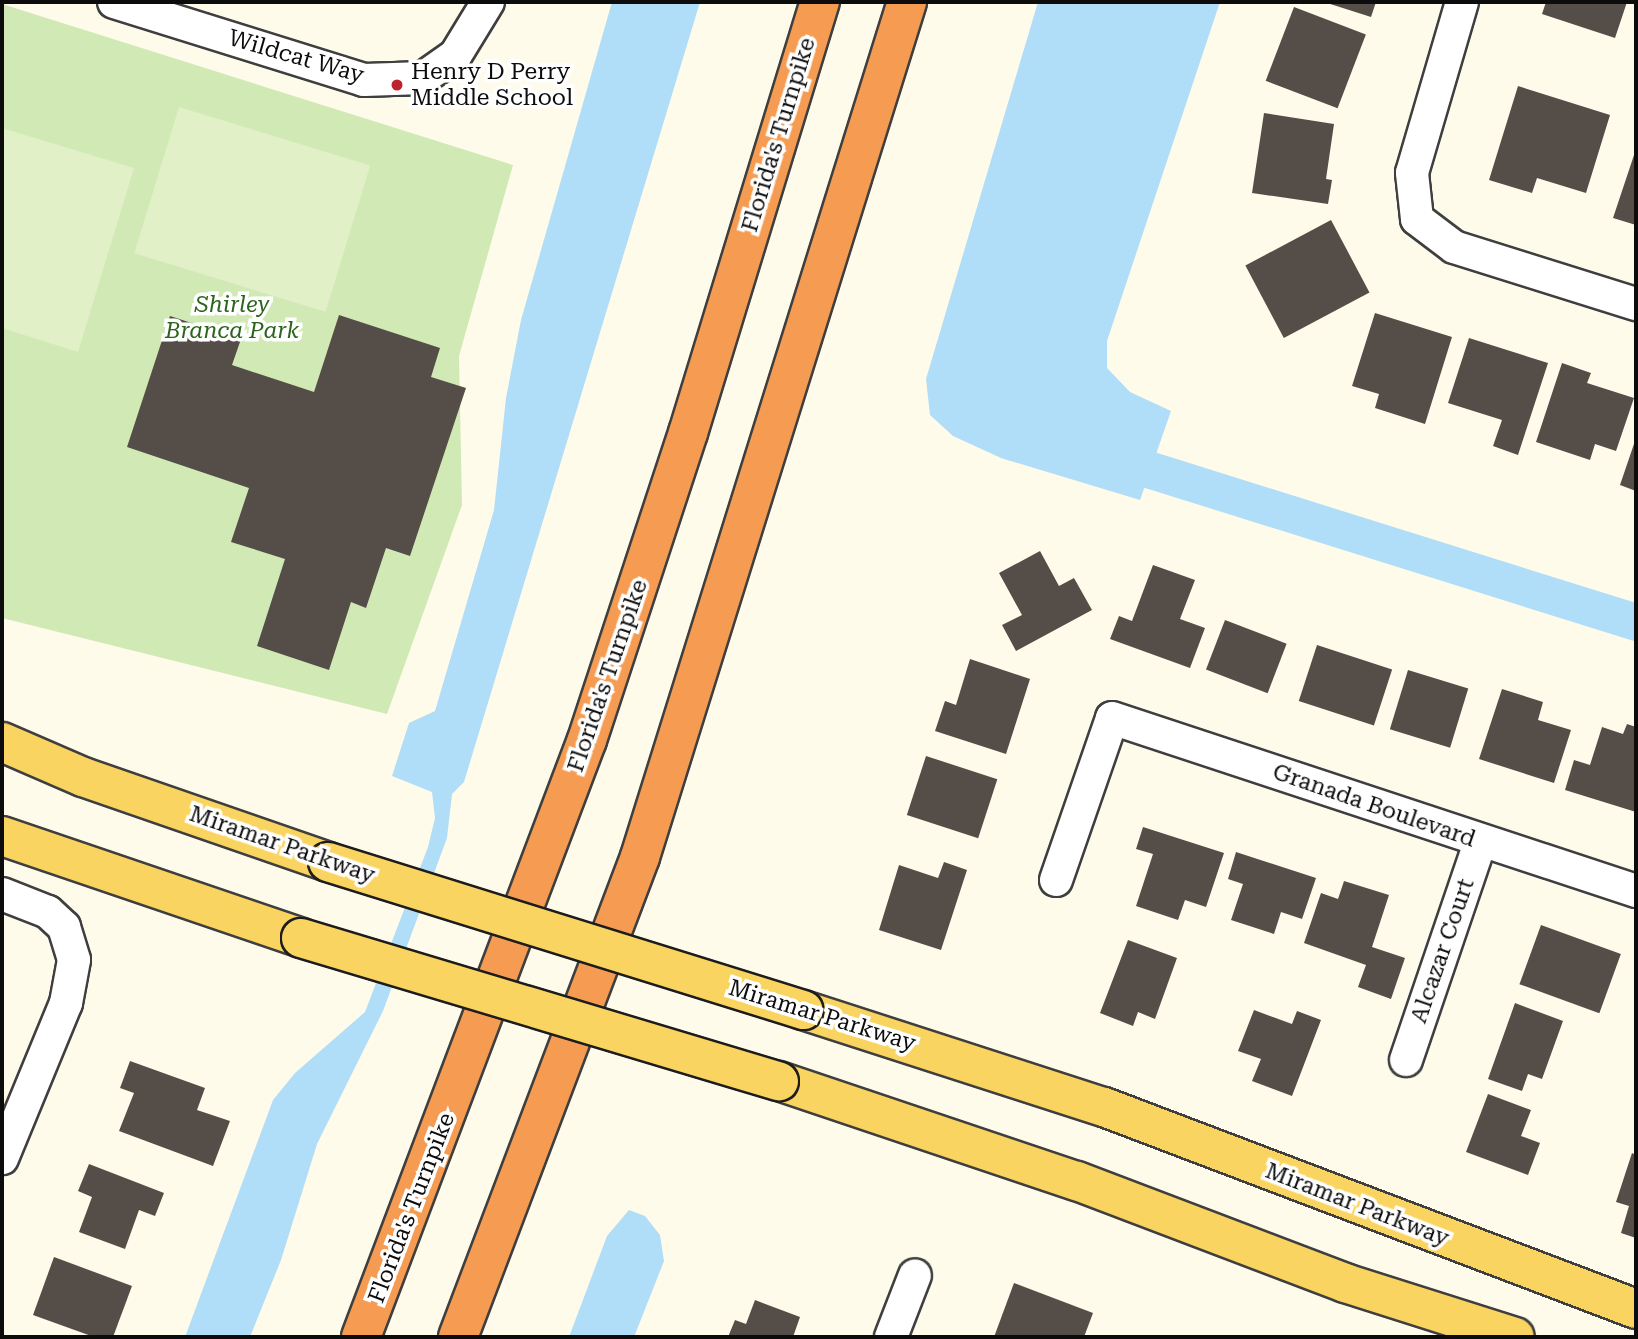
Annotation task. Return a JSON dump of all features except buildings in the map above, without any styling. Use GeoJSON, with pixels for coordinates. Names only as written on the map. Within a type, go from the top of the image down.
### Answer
{"type":"FeatureCollection","features":[{"type":"Feature","properties":{"kind":"highway","name":"Florida's Turnpike"},"geometry":{"type":"LineString","coordinates":[[361,1337],[587,740],[688,433],[820,2]]}},
{"type":"Feature","properties":{"kind":"highway"},"geometry":{"type":"LineString","coordinates":[[458,1337],[640,857],[907,2]]}},
{"type":"Feature","properties":{"kind":"main road","name":"Miramar Parkway"},"geometry":{"type":"LineString","coordinates":[[2,742],[83,777],[328,862],[1104,1107],[1636,1309]]}},
{"type":"Feature","properties":{"kind":"main road"},"geometry":{"type":"LineString","coordinates":[[2,836],[301,938],[779,1081],[1077,1181],[1345,1283],[1515,1337]]}},
{"type":"Feature","properties":{"kind":"street","name":"Wildcat Way"},"geometry":{"type":"LineString","coordinates":[[114,2],[364,80],[423,78],[455,56],[488,2]]}},
{"type":"Feature","properties":{"kind":"street"},"geometry":{"type":"LineString","coordinates":[[1462,2],[1412,173],[1417,219],[1454,247],[1636,304]]}},
{"type":"Feature","properties":{"kind":"street","name":"Granada Boulevard"},"geometry":{"type":"LineString","coordinates":[[1056,880],[1112,718],[1480,842],[1636,891]]}},
{"type":"Feature","properties":{"kind":"street","name":"Alcazar Court"},"geometry":{"type":"LineString","coordinates":[[1406,1060],[1480,842]]}},
{"type":"Feature","properties":{"kind":"street"},"geometry":{"type":"LineString","coordinates":[[2,894],[48,912],[64,927],[74,960],[66,1003],[2,1158]]}},
{"type":"Feature","properties":{"kind":"street"},"geometry":{"type":"LineString","coordinates":[[891,1337],[915,1275]]}},
{"type":"Feature","properties":{"kind":"green space","name":"Shirley Branca Park"},"geometry":{"type":"Polygon","coordinates":[[[2,4],[513,165],[459,356],[462,505],[387,714],[2,618],[2,4]]]}},
{"type":"Feature","properties":{"kind":"green space"},"geometry":{"type":"Polygon","coordinates":[[[179,107],[370,165],[326,312],[134,253],[179,107]]]}},
{"type":"Feature","properties":{"kind":"green space"},"geometry":{"type":"Polygon","coordinates":[[[2,128],[134,168],[78,352],[2,328],[2,128]]]}},
{"type":"Feature","properties":{"kind":"water"},"geometry":{"type":"Polygon","coordinates":[[[612,2],[700,2],[464,782],[452,794],[447,838],[383,1011],[317,1144],[281,1260],[250,1337],[185,1337],[273,1100],[295,1073],[365,1012],[428,847],[435,818],[432,792],[392,776],[409,723],[435,711],[494,510],[506,398],[521,320],[612,2]]]}},
{"type":"Feature","properties":{"kind":"water"},"geometry":{"type":"Polygon","coordinates":[[[1038,2],[1220,2],[1107,341],[1107,368],[1130,392],[1171,411],[1140,500],[1001,458],[953,436],[930,415],[926,379],[1038,2]]]}},
{"type":"Feature","properties":{"kind":"water"},"geometry":{"type":"Polygon","coordinates":[[[629,1210],[645,1216],[660,1235],[664,1261],[634,1337],[569,1337],[607,1236],[629,1210]]]}},
{"type":"Feature","properties":{"kind":"waterway"},"geometry":{"type":"LineString","coordinates":[[1103,455],[1636,622]]}},
{"type":"Feature","properties":{"kind":"place","name":"Henry D Perry Middle School"},"geometry":{"type":"Point","coordinates":[397,85]}}]}
